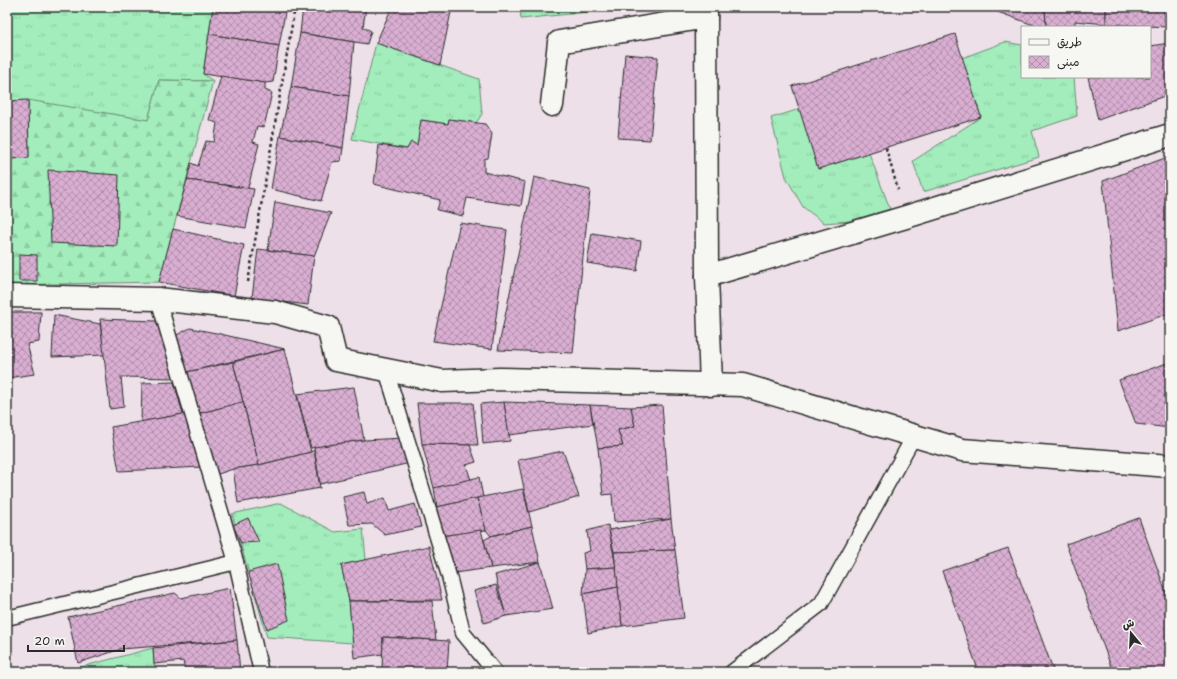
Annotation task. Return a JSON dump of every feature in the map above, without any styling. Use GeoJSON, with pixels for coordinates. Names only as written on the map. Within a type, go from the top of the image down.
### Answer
{"type":"FeatureCollection","features":[{"type":"Feature","properties":{"kind":"street"},"geometry":{"type":"LineString","coordinates":[[552,105],[559,42],[706,12],[706,276],[710,384]]}},
{"type":"Feature","properties":{"kind":"street"},"geometry":{"type":"LineString","coordinates":[[706,276],[906,217],[1170,135]]}},
{"type":"Feature","properties":{"kind":"street"},"geometry":{"type":"LineString","coordinates":[[7,296],[158,299],[275,312],[328,327],[336,360],[442,381],[508,379],[743,385],[962,450],[1170,466]]}},
{"type":"Feature","properties":{"kind":"lane"},"geometry":{"type":"LineString","coordinates":[[158,299],[236,562],[261,672]]}},
{"type":"Feature","properties":{"kind":"lane"},"geometry":{"type":"LineString","coordinates":[[386,370],[449,576],[463,633],[495,672]]}},
{"type":"Feature","properties":{"kind":"lane"},"geometry":{"type":"LineString","coordinates":[[732,672],[821,604],[914,436]]}},
{"type":"Feature","properties":{"kind":"lane"},"geometry":{"type":"LineString","coordinates":[[7,618],[236,562]]}},
{"type":"Feature","properties":{"kind":"path"},"geometry":{"type":"LineString","coordinates":[[243,308],[295,7]]}},
{"type":"Feature","properties":{"kind":"path"},"geometry":{"type":"LineString","coordinates":[[886,148],[906,217]]}},
{"type":"Feature","properties":{"kind":"green space"},"geometry":{"type":"Polygon","coordinates":[[[7,7],[213,7],[203,74],[213,81],[159,80],[148,120],[28,101],[7,101],[7,7]]]}},
{"type":"Feature","properties":{"kind":"green space"},"geometry":{"type":"Polygon","coordinates":[[[520,7],[608,7],[608,10],[521,19],[520,7]]]}},
{"type":"Feature","properties":{"kind":"green space"},"geometry":{"type":"Polygon","coordinates":[[[1005,42],[1021,45],[1021,78],[1074,78],[1077,116],[1032,131],[1039,157],[923,192],[913,161],[981,117],[962,58],[1005,42]]]}},
{"type":"Feature","properties":{"kind":"green space"},"geometry":{"type":"Polygon","coordinates":[[[376,43],[479,79],[482,114],[476,123],[449,119],[448,124],[422,120],[417,145],[411,142],[407,149],[352,139],[376,43]]]}},
{"type":"Feature","properties":{"kind":"green space"},"geometry":{"type":"Polygon","coordinates":[[[159,80],[213,81],[159,282],[7,285],[7,159],[29,158],[28,100],[148,120],[159,80]]]}},
{"type":"Feature","properties":{"kind":"green space"},"geometry":{"type":"Polygon","coordinates":[[[800,109],[818,169],[869,153],[890,209],[849,221],[824,223],[803,207],[786,177],[771,118],[800,109]]]}},
{"type":"Feature","properties":{"kind":"green space"},"geometry":{"type":"Polygon","coordinates":[[[281,503],[335,532],[363,529],[366,560],[341,565],[349,601],[353,643],[267,637],[232,514],[281,503]]]}},
{"type":"Feature","properties":{"kind":"green space"},"geometry":{"type":"Polygon","coordinates":[[[153,648],[155,672],[81,672],[81,667],[153,648]]]}},
{"type":"Feature","properties":{"kind":"building"},"geometry":{"type":"Polygon","coordinates":[[[213,7],[286,7],[279,46],[209,34],[213,7]]]}},
{"type":"Feature","properties":{"kind":"building"},"geometry":{"type":"Polygon","coordinates":[[[303,7],[366,7],[363,27],[371,31],[367,44],[300,33],[303,7]]]}},
{"type":"Feature","properties":{"kind":"building"},"geometry":{"type":"Polygon","coordinates":[[[392,7],[452,7],[440,65],[376,43],[392,7]]]}},
{"type":"Feature","properties":{"kind":"building"},"geometry":{"type":"Polygon","coordinates":[[[984,7],[1045,7],[1046,26],[1036,26],[984,7]]]}},
{"type":"Feature","properties":{"kind":"building"},"geometry":{"type":"Polygon","coordinates":[[[1045,7],[1106,7],[1106,24],[1075,21],[1075,26],[1046,26],[1045,7]]]}},
{"type":"Feature","properties":{"kind":"building"},"geometry":{"type":"Polygon","coordinates":[[[1106,7],[1164,7],[1168,27],[1151,26],[1106,24],[1106,7]]]}},
{"type":"Feature","properties":{"kind":"building"},"geometry":{"type":"Polygon","coordinates":[[[1164,7],[1170,7],[1170,20],[1165,19],[1164,7]]]}},
{"type":"Feature","properties":{"kind":"building"},"geometry":{"type":"Polygon","coordinates":[[[300,33],[354,42],[349,96],[291,87],[300,33]]]}},
{"type":"Feature","properties":{"kind":"building"},"geometry":{"type":"Polygon","coordinates":[[[209,34],[279,46],[273,82],[265,83],[203,74],[209,34]]]}},
{"type":"Feature","properties":{"kind":"building"},"geometry":{"type":"Polygon","coordinates":[[[955,34],[981,117],[818,169],[792,86],[955,34]]]}},
{"type":"Feature","properties":{"kind":"building"},"geometry":{"type":"Polygon","coordinates":[[[1170,43],[1170,94],[1098,120],[1088,78],[1151,78],[1151,46],[1170,43]]]}},
{"type":"Feature","properties":{"kind":"building"},"geometry":{"type":"Polygon","coordinates":[[[625,54],[658,57],[650,140],[618,138],[625,54]]]}},
{"type":"Feature","properties":{"kind":"building"},"geometry":{"type":"Polygon","coordinates":[[[221,76],[265,83],[265,90],[272,93],[264,127],[257,126],[253,142],[259,144],[248,188],[187,180],[191,163],[198,166],[206,141],[214,142],[217,123],[209,120],[221,76]]]}},
{"type":"Feature","properties":{"kind":"building"},"geometry":{"type":"Polygon","coordinates":[[[291,87],[349,96],[343,148],[280,136],[291,87]]]}},
{"type":"Feature","properties":{"kind":"building"},"geometry":{"type":"Polygon","coordinates":[[[28,100],[29,158],[7,159],[7,101],[28,100]]]}},
{"type":"Feature","properties":{"kind":"building"},"geometry":{"type":"Polygon","coordinates":[[[449,119],[485,124],[492,134],[488,158],[484,159],[484,172],[525,182],[521,206],[467,198],[463,216],[437,210],[440,200],[374,184],[379,145],[407,149],[411,142],[417,145],[421,120],[448,124],[449,119]]]}},
{"type":"Feature","properties":{"kind":"building"},"geometry":{"type":"Polygon","coordinates":[[[280,136],[343,148],[341,161],[332,162],[321,201],[271,189],[280,136]]]}},
{"type":"Feature","properties":{"kind":"building"},"geometry":{"type":"Polygon","coordinates":[[[1165,158],[1170,171],[1170,313],[1118,331],[1103,181],[1165,158]]]}},
{"type":"Feature","properties":{"kind":"building"},"geometry":{"type":"Polygon","coordinates":[[[48,170],[119,175],[117,246],[51,243],[48,170]]]}},
{"type":"Feature","properties":{"kind":"building"},"geometry":{"type":"Polygon","coordinates":[[[534,177],[590,190],[573,353],[498,350],[534,177]]]}},
{"type":"Feature","properties":{"kind":"building"},"geometry":{"type":"Polygon","coordinates":[[[187,180],[254,189],[246,228],[177,216],[187,180]]]}},
{"type":"Feature","properties":{"kind":"building"},"geometry":{"type":"Polygon","coordinates":[[[275,202],[331,213],[314,256],[268,250],[275,202]]]}},
{"type":"Feature","properties":{"kind":"building"},"geometry":{"type":"Polygon","coordinates":[[[460,223],[507,230],[492,349],[433,341],[460,223]]]}},
{"type":"Feature","properties":{"kind":"building"},"geometry":{"type":"Polygon","coordinates":[[[173,229],[244,245],[234,296],[159,282],[173,229]]]}},
{"type":"Feature","properties":{"kind":"building"},"geometry":{"type":"Polygon","coordinates":[[[592,233],[641,241],[637,271],[587,263],[592,233]]]}},
{"type":"Feature","properties":{"kind":"building"},"geometry":{"type":"Polygon","coordinates":[[[258,249],[314,256],[308,305],[252,298],[258,249]]]}},
{"type":"Feature","properties":{"kind":"building"},"geometry":{"type":"Polygon","coordinates":[[[19,254],[37,255],[37,281],[19,281],[19,254]]]}},
{"type":"Feature","properties":{"kind":"building"},"geometry":{"type":"Polygon","coordinates":[[[7,312],[41,312],[39,342],[27,344],[35,374],[7,378],[7,312]]]}},
{"type":"Feature","properties":{"kind":"building"},"geometry":{"type":"Polygon","coordinates":[[[54,315],[100,324],[105,355],[52,357],[54,315]]]}},
{"type":"Feature","properties":{"kind":"building"},"geometry":{"type":"Polygon","coordinates":[[[100,319],[157,321],[176,378],[121,377],[124,407],[110,409],[100,319]]]}},
{"type":"Feature","properties":{"kind":"building"},"geometry":{"type":"Polygon","coordinates":[[[190,328],[285,349],[187,372],[175,336],[190,328]]]}},
{"type":"Feature","properties":{"kind":"building"},"geometry":{"type":"Polygon","coordinates":[[[285,349],[311,452],[259,465],[233,362],[285,349]]]}},
{"type":"Feature","properties":{"kind":"building"},"geometry":{"type":"Polygon","coordinates":[[[233,362],[243,402],[197,414],[187,372],[233,362]]]}},
{"type":"Feature","properties":{"kind":"building"},"geometry":{"type":"Polygon","coordinates":[[[1170,362],[1170,428],[1136,424],[1119,380],[1170,362]]]}},
{"type":"Feature","properties":{"kind":"building"},"geometry":{"type":"Polygon","coordinates":[[[174,382],[183,414],[141,422],[142,383],[174,382]]]}},
{"type":"Feature","properties":{"kind":"building"},"geometry":{"type":"Polygon","coordinates":[[[354,387],[364,440],[311,448],[297,394],[354,387]]]}},
{"type":"Feature","properties":{"kind":"building"},"geometry":{"type":"Polygon","coordinates":[[[243,402],[259,465],[233,469],[218,474],[197,414],[243,402]]]}},
{"type":"Feature","properties":{"kind":"building"},"geometry":{"type":"Polygon","coordinates":[[[504,402],[510,441],[483,444],[480,404],[504,402]]]}},
{"type":"Feature","properties":{"kind":"building"},"geometry":{"type":"Polygon","coordinates":[[[504,402],[590,405],[593,424],[509,435],[504,402]]]}},
{"type":"Feature","properties":{"kind":"building"},"geometry":{"type":"Polygon","coordinates":[[[417,403],[473,403],[478,445],[422,444],[417,403]]]}},
{"type":"Feature","properties":{"kind":"building"},"geometry":{"type":"Polygon","coordinates":[[[590,405],[631,407],[635,426],[618,430],[623,446],[598,448],[590,405]]]}},
{"type":"Feature","properties":{"kind":"building"},"geometry":{"type":"Polygon","coordinates":[[[662,405],[671,519],[614,522],[612,494],[603,495],[598,448],[623,446],[618,430],[635,426],[631,407],[662,405]]]}},
{"type":"Feature","properties":{"kind":"building"},"geometry":{"type":"Polygon","coordinates":[[[189,413],[203,467],[119,471],[111,427],[189,413]]]}},
{"type":"Feature","properties":{"kind":"building"},"geometry":{"type":"Polygon","coordinates":[[[404,438],[410,463],[320,484],[314,447],[364,440],[404,438]]]}},
{"type":"Feature","properties":{"kind":"building"},"geometry":{"type":"Polygon","coordinates":[[[422,444],[470,445],[476,462],[466,465],[471,480],[434,488],[422,444]]]}},
{"type":"Feature","properties":{"kind":"building"},"geometry":{"type":"Polygon","coordinates":[[[314,450],[320,488],[238,503],[233,469],[259,465],[314,450]]]}},
{"type":"Feature","properties":{"kind":"building"},"geometry":{"type":"Polygon","coordinates":[[[563,451],[579,497],[529,512],[518,460],[563,451]]]}},
{"type":"Feature","properties":{"kind":"building"},"geometry":{"type":"Polygon","coordinates":[[[479,477],[483,497],[437,507],[434,488],[479,477]]]}},
{"type":"Feature","properties":{"kind":"building"},"geometry":{"type":"Polygon","coordinates":[[[523,489],[532,526],[491,536],[486,530],[477,498],[523,489]]]}},
{"type":"Feature","properties":{"kind":"building"},"geometry":{"type":"Polygon","coordinates":[[[364,492],[367,504],[385,498],[389,511],[415,504],[421,527],[385,535],[372,524],[349,525],[343,497],[364,492]]]}},
{"type":"Feature","properties":{"kind":"building"},"geometry":{"type":"Polygon","coordinates":[[[477,498],[486,530],[441,536],[433,512],[437,507],[477,498]]]}},
{"type":"Feature","properties":{"kind":"building"},"geometry":{"type":"Polygon","coordinates":[[[248,518],[259,542],[241,543],[233,525],[248,518]]]}},
{"type":"Feature","properties":{"kind":"building"},"geometry":{"type":"Polygon","coordinates":[[[1139,518],[1170,603],[1170,672],[1113,672],[1066,544],[1139,518]]]}},
{"type":"Feature","properties":{"kind":"building"},"geometry":{"type":"Polygon","coordinates":[[[671,519],[675,550],[614,552],[609,530],[671,519]]]}},
{"type":"Feature","properties":{"kind":"building"},"geometry":{"type":"Polygon","coordinates":[[[608,525],[616,567],[585,569],[583,553],[590,551],[587,531],[608,525]]]}},
{"type":"Feature","properties":{"kind":"building"},"geometry":{"type":"Polygon","coordinates":[[[532,526],[540,562],[491,568],[484,540],[491,536],[532,526]]]}},
{"type":"Feature","properties":{"kind":"building"},"geometry":{"type":"Polygon","coordinates":[[[481,530],[491,568],[454,573],[441,536],[481,530]]]}},
{"type":"Feature","properties":{"kind":"building"},"geometry":{"type":"Polygon","coordinates":[[[429,546],[442,600],[349,601],[341,565],[429,546]]]}},
{"type":"Feature","properties":{"kind":"building"},"geometry":{"type":"Polygon","coordinates":[[[1008,548],[1054,672],[979,672],[942,571],[1008,548]]]}},
{"type":"Feature","properties":{"kind":"building"},"geometry":{"type":"Polygon","coordinates":[[[675,550],[684,618],[622,626],[614,552],[675,550]]]}},
{"type":"Feature","properties":{"kind":"building"},"geometry":{"type":"Polygon","coordinates":[[[540,562],[553,609],[506,616],[495,575],[540,562]]]}},
{"type":"Feature","properties":{"kind":"building"},"geometry":{"type":"Polygon","coordinates":[[[277,564],[289,620],[267,629],[248,572],[277,564]]]}},
{"type":"Feature","properties":{"kind":"building"},"geometry":{"type":"Polygon","coordinates":[[[616,567],[618,587],[583,594],[585,569],[616,567]]]}},
{"type":"Feature","properties":{"kind":"building"},"geometry":{"type":"Polygon","coordinates":[[[496,585],[506,616],[484,623],[474,591],[496,585]]]}},
{"type":"Feature","properties":{"kind":"building"},"geometry":{"type":"Polygon","coordinates":[[[618,587],[622,626],[588,633],[583,594],[618,587]]]}},
{"type":"Feature","properties":{"kind":"building"},"geometry":{"type":"Polygon","coordinates":[[[230,588],[237,640],[121,649],[78,663],[68,617],[175,593],[181,598],[230,588]]]}},
{"type":"Feature","properties":{"kind":"building"},"geometry":{"type":"Polygon","coordinates":[[[349,601],[432,601],[436,640],[383,637],[383,654],[354,658],[349,601]]]}},
{"type":"Feature","properties":{"kind":"building"},"geometry":{"type":"Polygon","coordinates":[[[383,637],[449,641],[447,672],[362,672],[362,668],[382,671],[383,637]]]}},
{"type":"Feature","properties":{"kind":"building"},"geometry":{"type":"Polygon","coordinates":[[[237,640],[240,672],[185,672],[183,661],[154,664],[153,648],[237,640]]]}},
{"type":"Feature","properties":{"kind":"building"},"geometry":{"type":"Polygon","coordinates":[[[81,667],[81,672],[56,672],[81,667]]]}}]}
